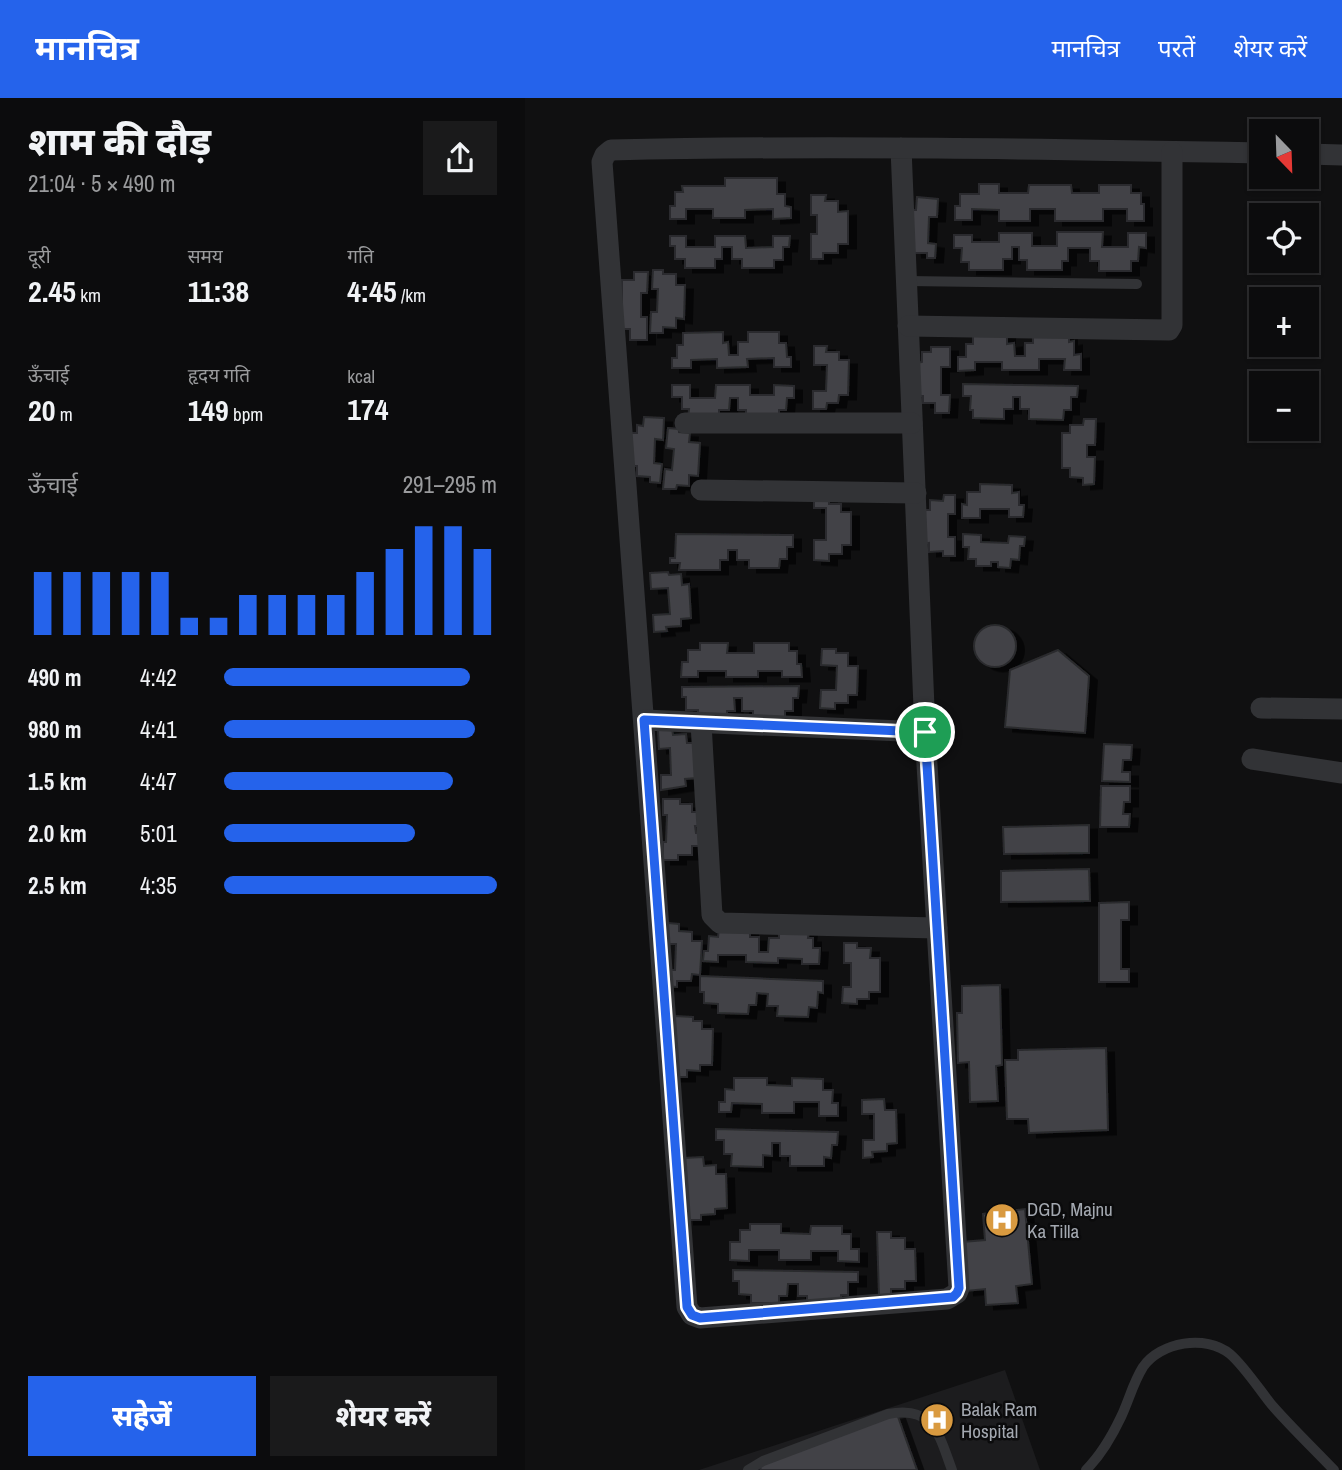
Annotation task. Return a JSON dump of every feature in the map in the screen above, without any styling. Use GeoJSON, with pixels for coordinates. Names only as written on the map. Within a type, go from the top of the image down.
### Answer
{"type":"FeatureCollection","features":[{"type":"Feature","properties":{"kind":"street"},"geometry":{"type":"LineString","coordinates":[[901,148],[925,732],[957,1293],[947,1299],[700,1318],[692,1315],[687,1307],[602,162],[605,155],[611,150],[760,146],[1249,153]]}},
{"type":"Feature","properties":{"kind":"street"},"geometry":{"type":"LineString","coordinates":[[908,326],[1169,330],[1172,325],[1172,152]]}},
{"type":"Feature","properties":{"kind":"street"},"geometry":{"type":"LineString","coordinates":[[1319,154],[1342,155]]}},
{"type":"Feature","properties":{"kind":"street"},"geometry":{"type":"LineString","coordinates":[[685,424],[912,423]]}},
{"type":"Feature","properties":{"kind":"street"},"geometry":{"type":"LineString","coordinates":[[701,490],[916,493]]}},
{"type":"Feature","properties":{"kind":"street"},"geometry":{"type":"LineString","coordinates":[[1261,708],[1342,709]]}},
{"type":"Feature","properties":{"kind":"street"},"geometry":{"type":"LineString","coordinates":[[644,720],[925,732]]}},
{"type":"Feature","properties":{"kind":"street"},"geometry":{"type":"LineString","coordinates":[[701,723],[712,915],[715,920],[720,923],[937,928]]}},
{"type":"Feature","properties":{"kind":"street"},"geometry":{"type":"LineString","coordinates":[[1252,759],[1342,773]]}},
{"type":"Feature","properties":{"kind":"lane"},"geometry":{"type":"LineString","coordinates":[[907,281],[1137,285]]}},
{"type":"Feature","properties":{"kind":"lane"},"geometry":{"type":"LineString","coordinates":[[1086,1470],[1098,1457],[1122,1416],[1136,1380],[1146,1364],[1168,1348],[1188,1342],[1211,1345],[1229,1353],[1287,1423],[1334,1470]]}},
{"type":"Feature","properties":{"kind":"lane"},"geometry":{"type":"LineString","coordinates":[[748,1470],[763,1461],[888,1414],[901,1412],[922,1415],[937,1429],[952,1470]]}},
{"type":"Feature","properties":{"kind":"shaded area","name":"Balak Ram Hospital"},"geometry":{"type":"Polygon","coordinates":[[[1005,1370],[1040,1470],[699,1470],[1005,1370]]]}},
{"type":"Feature","properties":{"kind":"building"},"geometry":{"type":"Polygon","coordinates":[[[725,178],[777,178],[777,194],[785,194],[785,206],[791,207],[791,218],[773,219],[773,209],[745,210],[745,218],[713,218],[713,209],[686,209],[686,219],[670,219],[670,206],[675,206],[675,192],[683,192],[682,186],[725,186],[725,178]]]}},
{"type":"Feature","properties":{"kind":"building"},"geometry":{"type":"Polygon","coordinates":[[[979,184],[999,184],[999,193],[1028,193],[1029,185],[1071,185],[1072,193],[1099,193],[1099,185],[1131,185],[1131,193],[1141,193],[1144,221],[1127,221],[1127,209],[1103,209],[1103,221],[1055,221],[1055,209],[1030,209],[1030,221],[999,221],[999,210],[972,209],[972,220],[955,220],[955,206],[960,206],[960,194],[979,194],[979,184]]]}},
{"type":"Feature","properties":{"kind":"building"},"geometry":{"type":"Polygon","coordinates":[[[811,195],[826,195],[825,201],[838,201],[838,212],[848,211],[848,244],[838,244],[838,253],[823,253],[823,259],[811,259],[811,234],[817,234],[817,215],[811,215],[811,195]]]}},
{"type":"Feature","properties":{"kind":"building"},"geometry":{"type":"Polygon","coordinates":[[[917,197],[938,199],[937,217],[929,217],[928,243],[936,244],[935,258],[927,258],[927,253],[914,253],[908,210],[916,210],[917,197]]]}},
{"type":"Feature","properties":{"kind":"building"},"geometry":{"type":"Polygon","coordinates":[[[1057,232],[1103,232],[1102,247],[1128,247],[1128,233],[1146,233],[1146,248],[1139,247],[1138,261],[1131,261],[1131,271],[1099,271],[1099,261],[1090,261],[1090,248],[1068,248],[1068,261],[1062,261],[1062,270],[1027,270],[1027,260],[1019,260],[1019,247],[1012,247],[1012,259],[1003,259],[1003,270],[969,270],[969,262],[961,262],[962,248],[954,248],[954,235],[972,235],[972,242],[999,242],[999,233],[1032,233],[1032,246],[1057,246],[1057,232]]]}},
{"type":"Feature","properties":{"kind":"building"},"geometry":{"type":"Polygon","coordinates":[[[670,236],[686,236],[686,247],[715,247],[715,236],[745,236],[746,248],[773,247],[773,236],[790,236],[789,247],[783,247],[783,260],[774,260],[774,268],[742,268],[742,259],[732,259],[732,247],[722,247],[722,259],[715,259],[715,268],[685,268],[685,259],[675,259],[675,246],[670,246],[670,236]]]}},
{"type":"Feature","properties":{"kind":"building"},"geometry":{"type":"Polygon","coordinates":[[[653,270],[663,270],[663,274],[676,274],[676,285],[685,285],[684,319],[676,318],[676,328],[663,327],[663,333],[650,333],[651,312],[657,312],[658,289],[652,289],[653,270]]]}},
{"type":"Feature","properties":{"kind":"building"},"geometry":{"type":"Polygon","coordinates":[[[634,272],[648,272],[647,293],[641,293],[641,317],[647,317],[647,340],[630,340],[630,329],[622,329],[622,280],[634,280],[634,272]]]}},
{"type":"Feature","properties":{"kind":"building"},"geometry":{"type":"Polygon","coordinates":[[[723,332],[723,343],[728,342],[729,355],[738,355],[738,342],[748,342],[748,332],[779,332],[779,343],[786,343],[791,367],[774,367],[774,358],[747,359],[748,367],[717,368],[717,359],[691,360],[691,368],[672,368],[672,358],[677,358],[677,345],[683,345],[683,333],[723,332]]]}},
{"type":"Feature","properties":{"kind":"building"},"geometry":{"type":"Polygon","coordinates":[[[1007,334],[1007,344],[1014,343],[1015,356],[1025,356],[1025,343],[1033,343],[1033,336],[1069,335],[1069,342],[1074,341],[1074,355],[1081,354],[1081,370],[1064,370],[1065,359],[1039,359],[1039,370],[1002,370],[1002,362],[975,362],[975,370],[958,371],[958,357],[966,357],[966,344],[973,344],[973,335],[1007,334]]]}},
{"type":"Feature","properties":{"kind":"building"},"geometry":{"type":"Polygon","coordinates":[[[814,346],[827,346],[826,352],[839,352],[839,360],[849,360],[848,395],[839,395],[838,403],[827,403],[826,409],[813,409],[813,391],[826,391],[827,365],[814,365],[814,346]]]}},
{"type":"Feature","properties":{"kind":"building"},"geometry":{"type":"Polygon","coordinates":[[[931,347],[950,347],[950,367],[941,367],[941,395],[950,395],[949,413],[935,413],[935,403],[923,403],[923,396],[916,396],[917,363],[922,362],[922,352],[931,352],[931,347]]]}},
{"type":"Feature","properties":{"kind":"building"},"geometry":{"type":"Polygon","coordinates":[[[963,384],[1078,386],[1077,397],[1071,397],[1071,410],[1064,410],[1063,420],[1029,419],[1029,409],[1020,409],[1020,397],[1013,397],[1013,409],[1004,409],[1004,419],[973,418],[973,410],[970,410],[971,396],[963,396],[963,384]]]}},
{"type":"Feature","properties":{"kind":"building"},"geometry":{"type":"Polygon","coordinates":[[[672,385],[690,385],[690,398],[715,398],[716,385],[750,385],[750,395],[774,395],[774,385],[794,386],[794,398],[787,398],[786,410],[779,410],[779,419],[746,419],[746,410],[738,410],[738,398],[730,398],[729,410],[719,410],[719,420],[688,420],[689,409],[682,409],[682,397],[672,397],[672,385]]]}},
{"type":"Feature","properties":{"kind":"building"},"geometry":{"type":"Polygon","coordinates":[[[644,417],[664,418],[663,440],[655,439],[654,463],[662,464],[660,483],[650,482],[650,477],[637,476],[637,466],[628,466],[630,433],[637,433],[637,425],[643,426],[644,417]]]}},
{"type":"Feature","properties":{"kind":"building"},"geometry":{"type":"Polygon","coordinates":[[[1084,419],[1096,419],[1095,445],[1087,445],[1087,457],[1095,457],[1094,484],[1083,485],[1083,478],[1070,477],[1070,468],[1062,468],[1062,433],[1070,433],[1070,425],[1083,425],[1084,419]]]}},
{"type":"Feature","properties":{"kind":"building"},"geometry":{"type":"Polygon","coordinates":[[[668,428],[690,433],[689,442],[700,443],[698,476],[689,475],[689,486],[677,485],[676,489],[663,489],[665,469],[672,470],[674,449],[666,448],[668,428]]]}},
{"type":"Feature","properties":{"kind":"building"},"geometry":{"type":"Polygon","coordinates":[[[980,484],[1012,485],[1012,493],[1019,492],[1019,505],[1024,505],[1023,517],[1009,517],[1009,509],[980,509],[980,518],[962,518],[962,504],[967,505],[967,492],[980,492],[980,484]]]}},
{"type":"Feature","properties":{"kind":"building"},"geometry":{"type":"Polygon","coordinates":[[[944,495],[955,495],[955,514],[948,514],[948,537],[955,537],[955,556],[943,556],[943,551],[929,552],[929,543],[921,544],[921,510],[930,510],[930,500],[943,501],[944,495]]]}},
{"type":"Feature","properties":{"kind":"building"},"geometry":{"type":"Polygon","coordinates":[[[814,497],[829,497],[829,504],[841,504],[841,512],[851,512],[851,545],[842,545],[842,554],[829,554],[829,561],[814,560],[814,540],[826,540],[826,508],[814,508],[814,497]]]}},
{"type":"Feature","properties":{"kind":"building"},"geometry":{"type":"Polygon","coordinates":[[[676,534],[793,535],[793,547],[787,547],[787,559],[780,559],[779,568],[749,568],[749,560],[737,560],[737,550],[728,550],[728,560],[720,560],[720,570],[679,570],[680,563],[670,563],[670,558],[675,558],[676,534]]]}},
{"type":"Feature","properties":{"kind":"building"},"geometry":{"type":"Polygon","coordinates":[[[963,534],[981,535],[981,542],[1008,543],[1009,536],[1025,537],[1024,546],[1020,546],[1019,560],[1011,559],[1010,568],[998,567],[998,562],[991,562],[991,566],[976,566],[976,559],[968,559],[969,547],[963,547],[963,534]]]}},
{"type":"Feature","properties":{"kind":"building"},"geometry":{"type":"Polygon","coordinates":[[[668,572],[669,575],[681,574],[682,585],[689,584],[691,618],[681,619],[681,626],[666,627],[667,631],[654,632],[653,615],[670,614],[668,588],[651,589],[650,573],[668,572]]]}},
{"type":"Feature","properties":{"kind":"building"},"geometry":{"type":"Polygon","coordinates":[[[995,625],[1010,631],[1016,646],[1010,661],[995,667],[980,661],[974,646],[980,631],[995,625]]]}},
{"type":"Feature","properties":{"kind":"building"},"geometry":{"type":"Polygon","coordinates":[[[700,643],[728,643],[727,653],[754,653],[754,643],[789,643],[789,651],[797,651],[797,664],[801,664],[802,677],[782,677],[782,671],[758,671],[758,677],[726,677],[726,671],[698,671],[698,677],[681,677],[682,662],[688,662],[688,650],[700,650],[700,643]]]}},
{"type":"Feature","properties":{"kind":"building"},"geometry":{"type":"Polygon","coordinates":[[[822,649],[836,649],[836,653],[848,653],[848,666],[858,666],[857,695],[848,695],[848,703],[835,703],[835,709],[820,708],[821,690],[836,690],[837,666],[821,665],[822,649]]]}},
{"type":"Feature","properties":{"kind":"building"},"geometry":{"type":"Polygon","coordinates":[[[1058,650],[1089,676],[1085,733],[1005,727],[1010,670],[1058,650]]]}},
{"type":"Feature","properties":{"kind":"building"},"geometry":{"type":"Polygon","coordinates":[[[799,686],[798,698],[793,698],[793,711],[785,711],[785,719],[753,719],[753,711],[742,711],[742,698],[734,698],[735,711],[727,711],[727,719],[698,719],[698,710],[686,710],[686,697],[682,697],[682,687],[799,686]]]}},
{"type":"Feature","properties":{"kind":"building"},"geometry":{"type":"Polygon","coordinates":[[[672,729],[673,735],[686,734],[687,743],[695,743],[697,778],[685,779],[686,786],[661,790],[661,775],[671,775],[670,748],[659,749],[658,730],[672,729]]]}},
{"type":"Feature","properties":{"kind":"building"},"geometry":{"type":"Polygon","coordinates":[[[1104,744],[1132,745],[1131,760],[1123,760],[1122,772],[1130,772],[1130,782],[1102,781],[1104,744]]]}},
{"type":"Feature","properties":{"kind":"building"},"geometry":{"type":"Polygon","coordinates":[[[1101,786],[1130,786],[1130,802],[1124,802],[1123,814],[1130,814],[1129,827],[1100,827],[1101,786]]]}},
{"type":"Feature","properties":{"kind":"building"},"geometry":{"type":"Polygon","coordinates":[[[663,799],[680,799],[680,804],[692,804],[692,812],[700,812],[700,826],[695,826],[696,833],[700,833],[699,846],[692,846],[692,855],[678,855],[678,860],[663,860],[667,815],[663,815],[663,799]]]}},
{"type":"Feature","properties":{"kind":"building"},"geometry":{"type":"Polygon","coordinates":[[[1089,825],[1089,853],[1004,854],[1003,827],[1089,825]]]}},
{"type":"Feature","properties":{"kind":"building"},"geometry":{"type":"Polygon","coordinates":[[[1089,869],[1090,901],[1001,902],[1001,871],[1089,869]]]}},
{"type":"Feature","properties":{"kind":"building"},"geometry":{"type":"Polygon","coordinates":[[[1129,902],[1129,920],[1121,920],[1121,969],[1129,969],[1129,982],[1099,982],[1099,903],[1129,902]]]}},
{"type":"Feature","properties":{"kind":"building"},"geometry":{"type":"Polygon","coordinates":[[[668,923],[679,924],[679,931],[692,932],[692,941],[702,941],[700,975],[692,974],[691,981],[677,981],[677,987],[665,986],[666,970],[675,970],[676,944],[668,944],[668,923]]]}},
{"type":"Feature","properties":{"kind":"building"},"geometry":{"type":"Polygon","coordinates":[[[719,928],[750,929],[750,937],[759,937],[759,952],[768,952],[769,938],[779,938],[779,930],[809,931],[808,938],[813,938],[813,948],[820,948],[819,964],[802,964],[802,959],[778,958],[778,963],[746,962],[746,955],[718,955],[718,962],[703,961],[704,951],[708,951],[709,936],[718,937],[719,928]]]}},
{"type":"Feature","properties":{"kind":"building"},"geometry":{"type":"Polygon","coordinates":[[[844,943],[857,943],[857,948],[871,948],[870,958],[880,958],[880,992],[869,992],[869,999],[857,999],[857,1004],[842,1003],[843,987],[851,987],[851,963],[844,963],[844,943]]]}},
{"type":"Feature","properties":{"kind":"building"},"geometry":{"type":"Polygon","coordinates":[[[700,976],[823,981],[823,993],[818,992],[817,1008],[809,1007],[808,1017],[777,1016],[778,1006],[767,1006],[768,994],[757,993],[756,1005],[749,1005],[748,1014],[718,1013],[718,1004],[704,1003],[704,992],[700,992],[700,976]]]}},
{"type":"Feature","properties":{"kind":"building"},"geometry":{"type":"Polygon","coordinates":[[[1000,985],[1002,1065],[996,1066],[998,1101],[970,1102],[969,1062],[958,1063],[957,1013],[962,1013],[962,986],[1000,985]]]}},
{"type":"Feature","properties":{"kind":"building"},"geometry":{"type":"Polygon","coordinates":[[[675,1016],[693,1017],[693,1021],[702,1021],[702,1029],[713,1029],[712,1065],[700,1065],[700,1071],[687,1070],[687,1077],[672,1077],[675,1016]]]}},
{"type":"Feature","properties":{"kind":"building"},"geometry":{"type":"Polygon","coordinates":[[[1106,1048],[1108,1130],[1029,1133],[1028,1119],[1007,1119],[1005,1060],[1018,1060],[1018,1050],[1106,1048]]]}},
{"type":"Feature","properties":{"kind":"building"},"geometry":{"type":"Polygon","coordinates":[[[734,1078],[767,1078],[767,1085],[792,1086],[792,1078],[823,1079],[823,1090],[833,1090],[832,1103],[838,1103],[838,1116],[819,1116],[819,1102],[794,1102],[794,1113],[762,1113],[762,1104],[732,1103],[731,1112],[719,1112],[719,1102],[725,1102],[725,1089],[734,1090],[734,1078]]]}},
{"type":"Feature","properties":{"kind":"building"},"geometry":{"type":"Polygon","coordinates":[[[884,1099],[885,1110],[896,1110],[897,1143],[887,1144],[887,1151],[872,1152],[873,1157],[863,1158],[863,1140],[874,1140],[874,1114],[862,1114],[862,1100],[884,1099]]]}},
{"type":"Feature","properties":{"kind":"building"},"geometry":{"type":"Polygon","coordinates":[[[716,1129],[838,1132],[837,1145],[832,1145],[831,1158],[824,1157],[824,1166],[790,1166],[790,1156],[780,1156],[780,1143],[772,1143],[772,1156],[763,1155],[763,1167],[731,1166],[732,1154],[724,1154],[724,1140],[716,1140],[716,1129]]]}},
{"type":"Feature","properties":{"kind":"building"},"geometry":{"type":"Polygon","coordinates":[[[703,1157],[704,1166],[716,1165],[716,1174],[726,1174],[727,1208],[715,1209],[715,1214],[701,1215],[701,1220],[686,1220],[684,1158],[703,1157]]]}},
{"type":"Feature","properties":{"kind":"building"},"geometry":{"type":"Polygon","coordinates":[[[1025,1209],[1032,1284],[1016,1286],[1018,1303],[986,1305],[985,1289],[966,1291],[962,1242],[985,1240],[983,1214],[1025,1209]]]}},
{"type":"Feature","properties":{"kind":"building"},"geometry":{"type":"Polygon","coordinates":[[[750,1224],[781,1224],[781,1233],[810,1234],[811,1226],[842,1226],[842,1234],[851,1234],[851,1249],[859,1249],[859,1262],[838,1261],[838,1251],[811,1251],[811,1260],[779,1260],[779,1250],[749,1250],[749,1261],[730,1260],[730,1242],[740,1242],[740,1230],[750,1230],[750,1224]]]}},
{"type":"Feature","properties":{"kind":"building"},"geometry":{"type":"Polygon","coordinates":[[[877,1232],[891,1232],[891,1238],[905,1238],[905,1249],[915,1249],[916,1281],[905,1281],[905,1289],[891,1289],[891,1295],[879,1296],[877,1232]]]}},
{"type":"Feature","properties":{"kind":"building"},"geometry":{"type":"Polygon","coordinates":[[[733,1270],[858,1272],[858,1282],[848,1282],[848,1295],[841,1295],[841,1304],[807,1304],[807,1296],[798,1296],[798,1284],[788,1284],[787,1296],[779,1296],[779,1303],[751,1303],[751,1295],[739,1294],[739,1281],[733,1281],[733,1270]]]}},
{"type":"Feature","properties":{"kind":"building"},"geometry":{"type":"Polygon","coordinates":[[[897,1414],[917,1470],[761,1470],[759,1464],[897,1414]]]}},
{"type":"Feature","properties":{"kind":"place","name":"DGD, Majnu Ka Tilla"},"geometry":{"type":"Point","coordinates":[1002,1220]}},
{"type":"Feature","properties":{"kind":"place","name":"Balak Ram Hospital"},"geometry":{"type":"Point","coordinates":[937,1420]}},
{"type":"Feature","properties":{"kind":"route"},"geometry":{"type":"LineString","coordinates":[[644,720],[925,732],[959,1288],[953,1297],[947,1299],[700,1318],[692,1315],[687,1307],[644,720]]}}]}
